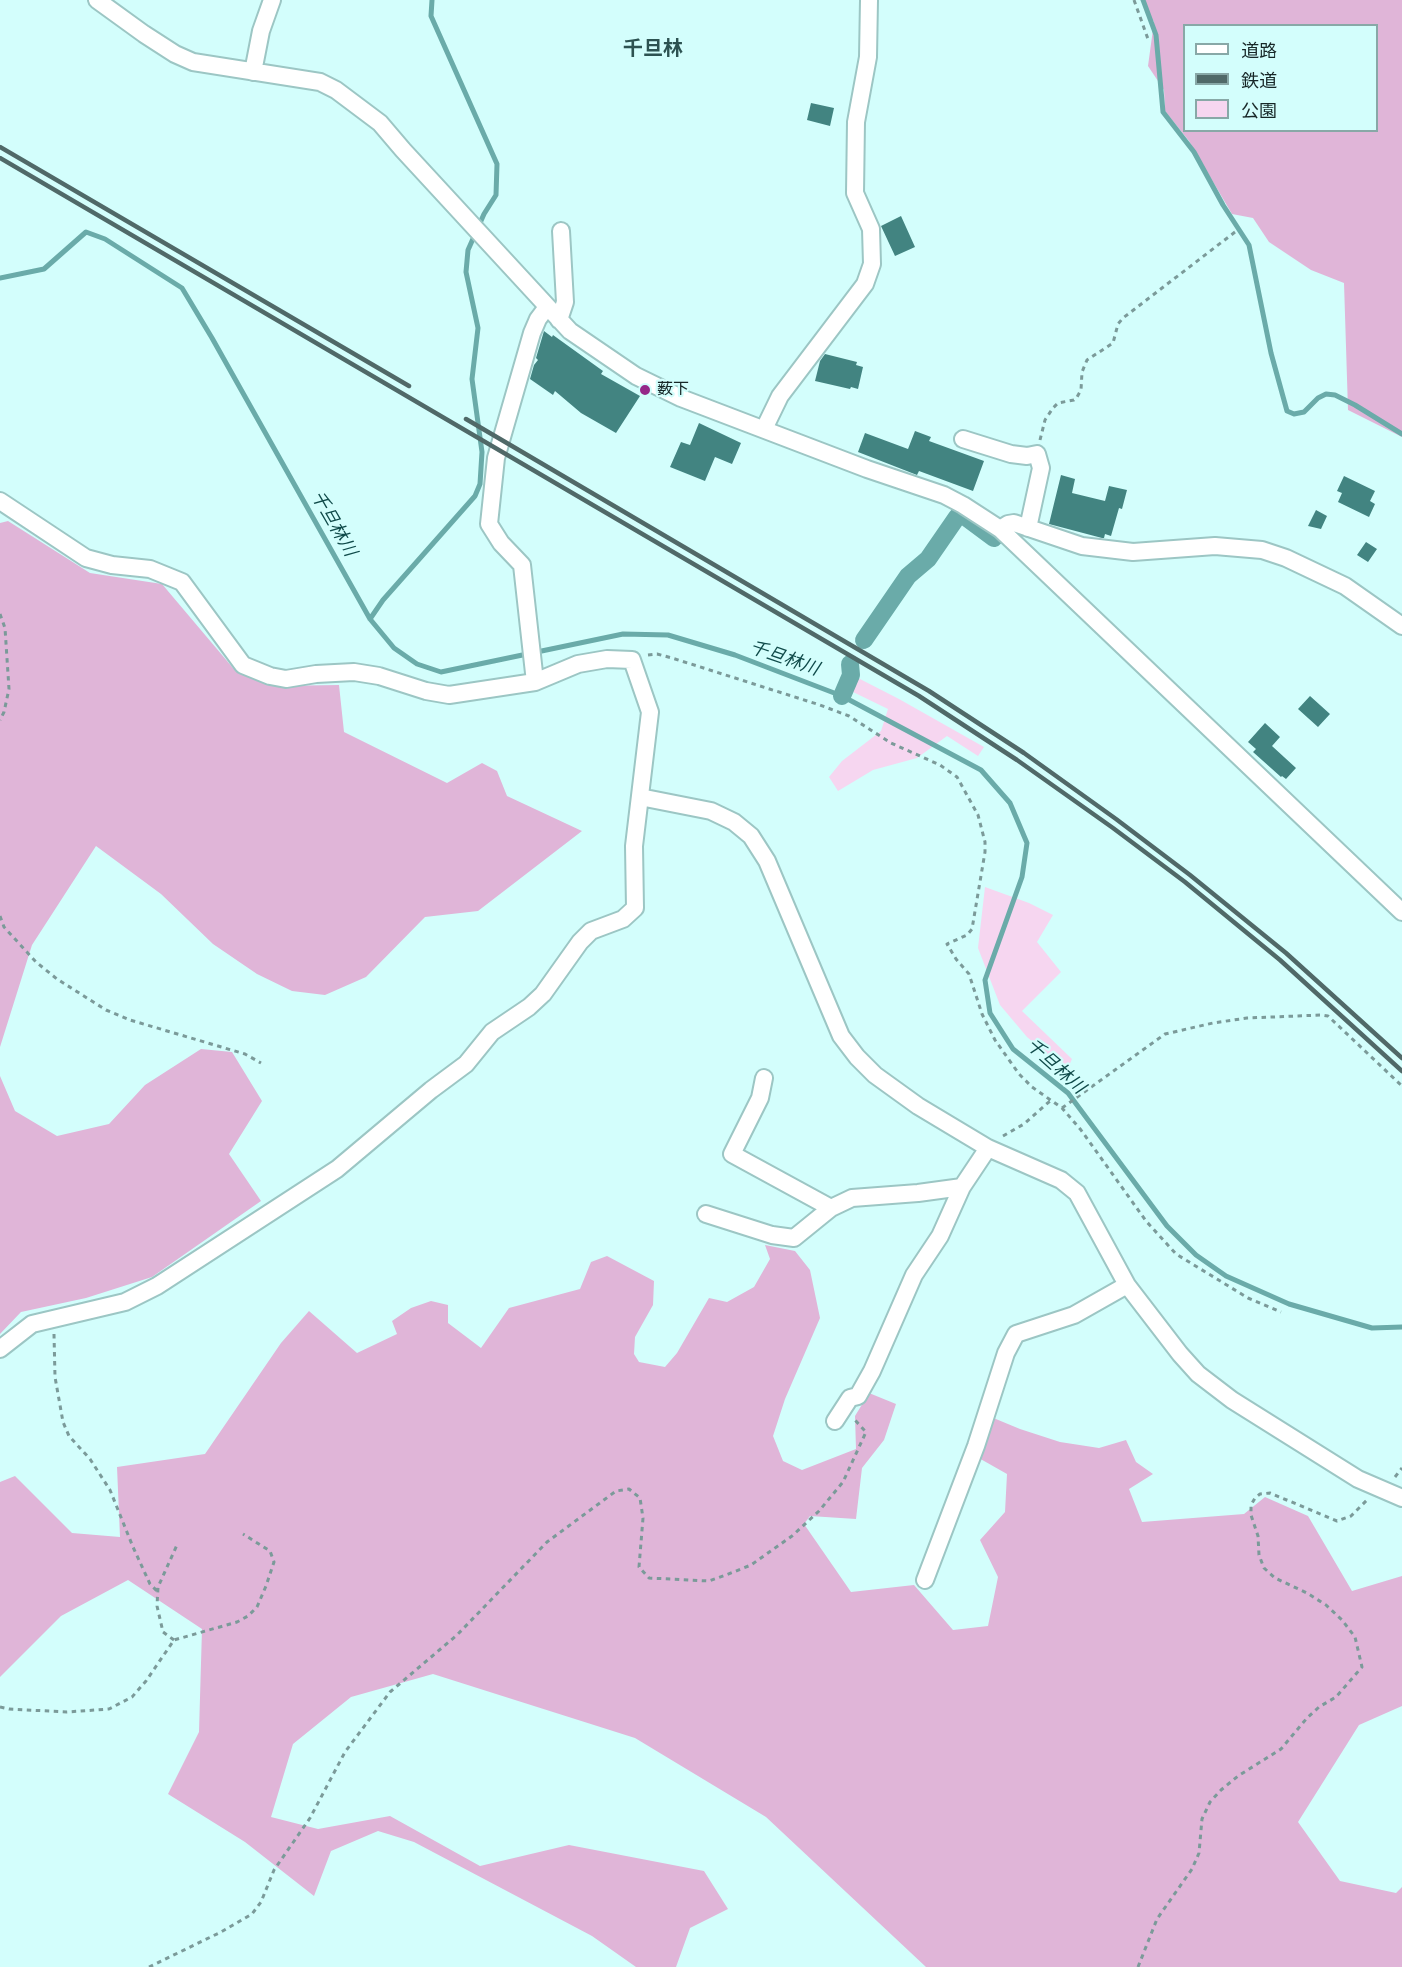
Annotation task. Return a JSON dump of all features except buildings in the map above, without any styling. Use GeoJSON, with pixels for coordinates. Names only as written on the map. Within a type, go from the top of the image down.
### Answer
{"type":"FeatureCollection","features":[{"type":"Feature","properties":{"kind":"street"},"geometry":{"type":"LineString","coordinates":[[97,0],[144,34],[193,62],[320,82],[336,90],[380,123],[570,331],[636,376],[681,398],[867,470],[944,495],[1000,530],[1402,912]]}},
{"type":"Feature","properties":{"kind":"street"},"geometry":{"type":"LineString","coordinates":[[253,72],[261,31],[272,0]]}},
{"type":"Feature","properties":{"kind":"street"},"geometry":{"type":"LineString","coordinates":[[764,429],[780,396],[865,284],[872,264],[871,229],[855,193],[856,122],[868,57],[868,0]]}},
{"type":"Feature","properties":{"kind":"street"},"geometry":{"type":"LineString","coordinates":[[559,320],[565,302],[561,231]]}},
{"type":"Feature","properties":{"kind":"street"},"geometry":{"type":"LineString","coordinates":[[535,682],[522,565],[501,543],[489,524],[496,458],[532,333],[546,307]]}},
{"type":"Feature","properties":{"kind":"street"},"geometry":{"type":"LineString","coordinates":[[963,439],[1011,454],[1027,456],[1037,454],[1041,468],[1028,528]]}},
{"type":"Feature","properties":{"kind":"street"},"geometry":{"type":"LineString","coordinates":[[0,501],[86,558],[112,565],[150,569],[182,582],[243,665],[270,676],[286,679],[316,674],[354,672],[379,676],[426,691],[449,695],[535,682],[578,664],[607,659],[632,660],[650,712],[634,846],[635,908],[623,919],[591,931],[585,936],[543,994],[530,1007],[492,1032],[466,1064],[431,1090],[337,1169],[157,1286],[125,1302],[32,1324],[0,1349]]}},
{"type":"Feature","properties":{"kind":"street"},"geometry":{"type":"LineString","coordinates":[[1000,530],[1014,523],[1082,546],[1133,552],[1215,546],[1262,550],[1286,558],[1344,585],[1402,626]]}},
{"type":"Feature","properties":{"kind":"street"},"geometry":{"type":"LineString","coordinates":[[640,796],[711,811],[734,822],[751,836],[767,861],[841,1036],[852,1050],[875,1075],[918,1106],[988,1148],[1061,1180],[1077,1193],[1127,1285],[1198,1374],[1232,1400],[1358,1479],[1402,1498]]}},
{"type":"Feature","properties":{"kind":"street"},"geometry":{"type":"LineString","coordinates":[[764,1078],[760,1098],[732,1154],[831,1208]]}},
{"type":"Feature","properties":{"kind":"street"},"geometry":{"type":"LineString","coordinates":[[835,1422],[850,1398],[858,1396],[872,1371],[914,1275],[940,1236],[962,1187],[988,1148]]}},
{"type":"Feature","properties":{"kind":"street"},"geometry":{"type":"LineString","coordinates":[[706,1214],[772,1235],[794,1238],[831,1208],[852,1198],[962,1187]]}},
{"type":"Feature","properties":{"kind":"street"},"geometry":{"type":"LineString","coordinates":[[925,1580],[976,1446],[1006,1353],[1016,1334],[1074,1316],[1127,1285]]}},
{"type":"Feature","properties":{"kind":"path"},"geometry":{"type":"LineString","coordinates":[[1134,0],[1148,39]]}},
{"type":"Feature","properties":{"kind":"path"},"geometry":{"type":"LineString","coordinates":[[1037,454],[1042,431],[1053,408],[1058,403],[1074,400],[1077,397],[1087,360],[1113,343],[1118,324],[1123,318],[1234,232]]}},
{"type":"Feature","properties":{"kind":"path"},"geometry":{"type":"LineString","coordinates":[[0,614],[5,628],[9,689],[0,720]]}},
{"type":"Feature","properties":{"kind":"path"},"geometry":{"type":"LineString","coordinates":[[632,660],[641,655],[657,654],[820,705],[849,716],[891,743],[940,765],[957,777],[978,815],[985,842],[985,852],[972,929],[967,935],[947,944],[969,974],[982,1014],[1007,1059],[1032,1087],[1062,1107],[1099,1154],[1146,1221],[1176,1254],[1248,1298],[1281,1312]]}},
{"type":"Feature","properties":{"kind":"path"},"geometry":{"type":"LineString","coordinates":[[0,916],[4,927],[36,962],[57,979],[106,1010],[130,1020],[245,1054],[261,1063]]}},
{"type":"Feature","properties":{"kind":"path"},"geometry":{"type":"LineString","coordinates":[[1062,1107],[1165,1034],[1247,1018],[1328,1016],[1402,1086]]}},
{"type":"Feature","properties":{"kind":"path"},"geometry":{"type":"LineString","coordinates":[[988,1148],[993,1140],[1024,1124],[1051,1100]]}},
{"type":"Feature","properties":{"kind":"path"},"geometry":{"type":"LineString","coordinates":[[53,1319],[54,1377],[63,1422],[69,1436],[90,1459],[110,1490],[150,1584],[158,1592]]}},
{"type":"Feature","properties":{"kind":"path"},"geometry":{"type":"LineString","coordinates":[[149,1967],[221,1932],[252,1914],[261,1902],[274,1870],[310,1818],[345,1752],[390,1692],[457,1635],[547,1542],[616,1491],[629,1489],[640,1498],[643,1518],[639,1567],[649,1578],[709,1581],[751,1565],[792,1536],[819,1511],[843,1482],[866,1432],[853,1418],[853,1397]]}},
{"type":"Feature","properties":{"kind":"path"},"geometry":{"type":"LineString","coordinates":[[1138,1967],[1157,1919],[1192,1869],[1199,1853],[1202,1819],[1210,1802],[1238,1776],[1281,1749],[1307,1718],[1319,1707],[1336,1697],[1362,1667],[1355,1638],[1342,1620],[1326,1605],[1275,1578],[1264,1568],[1259,1555],[1258,1536],[1251,1515],[1251,1505],[1260,1494],[1270,1493],[1337,1521],[1350,1516],[1377,1486]]}},
{"type":"Feature","properties":{"kind":"path"},"geometry":{"type":"LineString","coordinates":[[0,1707],[68,1712],[109,1709],[132,1697],[146,1682],[174,1640],[237,1622],[257,1606],[274,1562],[270,1551],[243,1534]]}},
{"type":"Feature","properties":{"kind":"path"},"geometry":{"type":"LineString","coordinates":[[174,1640],[163,1632],[157,1606],[158,1587],[177,1545]]}},
{"type":"Feature","properties":{"kind":"green space"},"geometry":{"type":"Polygon","coordinates":[[[858,678],[984,747],[978,756],[947,736],[917,758],[873,770],[838,791],[829,777],[842,761],[881,731],[888,709],[853,692],[858,678]]]}},
{"type":"Feature","properties":{"kind":"green space"},"geometry":{"type":"Polygon","coordinates":[[[985,887],[1029,903],[1053,915],[1037,942],[1061,972],[1022,1011],[1072,1059],[1067,1070],[1027,1037],[1000,1005],[978,948],[985,887]]]}},
{"type":"Feature","properties":{"kind":"shaded area"},"geometry":{"type":"Polygon","coordinates":[[[1141,0],[1402,0],[1402,437],[1348,410],[1344,283],[1311,270],[1269,242],[1253,218],[1232,214],[1189,141],[1165,111],[1164,90],[1148,66],[1154,22],[1141,0]]]}},
{"type":"Feature","properties":{"kind":"shaded area"},"geometry":{"type":"Polygon","coordinates":[[[8,521],[90,573],[162,584],[233,668],[271,686],[339,685],[344,732],[447,783],[482,763],[497,771],[507,796],[582,831],[478,911],[425,917],[366,977],[325,995],[292,991],[257,974],[213,944],[161,894],[96,846],[32,945],[0,1047],[0,523],[8,521]]]}},
{"type":"Feature","properties":{"kind":"shaded area"},"geometry":{"type":"Polygon","coordinates":[[[201,1049],[232,1052],[262,1101],[229,1154],[261,1201],[152,1277],[86,1298],[21,1312],[0,1334],[0,1076],[15,1111],[57,1136],[109,1124],[145,1085],[201,1049]]]}},
{"type":"Feature","properties":{"kind":"shaded area"},"geometry":{"type":"Polygon","coordinates":[[[765,1245],[795,1251],[810,1270],[820,1318],[785,1399],[773,1436],[783,1461],[802,1470],[856,1449],[855,1416],[869,1393],[896,1404],[884,1440],[862,1468],[856,1519],[810,1516],[804,1524],[851,1592],[914,1585],[953,1630],[988,1626],[998,1577],[980,1540],[1005,1512],[1007,1474],[977,1457],[991,1417],[1060,1442],[1099,1448],[1126,1440],[1136,1462],[1153,1474],[1129,1489],[1142,1522],[1244,1514],[1265,1497],[1308,1516],[1352,1591],[1402,1576],[1402,1706],[1359,1725],[1298,1822],[1340,1881],[1396,1893],[1402,1887],[1402,1967],[926,1967],[766,1817],[635,1738],[433,1674],[351,1697],[293,1744],[271,1817],[318,1829],[390,1816],[480,1866],[569,1845],[704,1871],[728,1909],[690,1928],[676,1967],[636,1967],[592,1936],[414,1842],[378,1831],[331,1851],[314,1896],[245,1842],[168,1794],[199,1732],[202,1629],[128,1580],[61,1616],[0,1677],[0,1482],[15,1476],[72,1533],[120,1537],[117,1467],[205,1454],[281,1343],[309,1311],[357,1353],[397,1334],[392,1321],[411,1308],[431,1301],[448,1305],[448,1323],[481,1348],[509,1308],[580,1289],[591,1262],[607,1256],[654,1281],[653,1305],[635,1337],[634,1354],[639,1362],[665,1367],[677,1353],[709,1298],[727,1302],[754,1287],[770,1259],[765,1245]]]}},
{"type":"Feature","properties":{"kind":"waterway"},"geometry":{"type":"LineString","coordinates":[[370,619],[383,600],[475,496],[480,484],[482,452],[472,379],[478,328],[466,272],[468,250],[484,214],[496,195],[497,164],[431,16],[432,0]]}},
{"type":"Feature","properties":{"kind":"waterway"},"geometry":{"type":"LineString","coordinates":[[1143,0],[1156,35],[1163,112],[1194,152],[1223,205],[1249,245],[1271,353],[1287,411],[1294,414],[1304,412],[1318,398],[1326,394],[1335,395],[1402,434]]}},
{"type":"Feature","properties":{"kind":"waterway","name":"千旦林川"},"geometry":{"type":"LineString","coordinates":[[0,278],[44,269],[86,232],[105,239],[182,288],[370,619],[394,648],[417,664],[441,672],[623,634],[668,635],[735,655],[842,696],[981,770],[1010,803],[1027,843],[1022,877],[985,980],[990,1013],[1013,1049],[1068,1093],[1167,1226],[1196,1255],[1226,1276],[1289,1304],[1372,1328],[1402,1327]]}},
{"type":"Feature","properties":{"kind":"waterway"},"geometry":{"type":"LineString","coordinates":[[864,640],[908,576],[928,559],[957,517],[963,515],[994,538]]}},
{"type":"Feature","properties":{"kind":"waterway"},"geometry":{"type":"LineString","coordinates":[[842,696],[851,675],[850,664]]}},
{"type":"Feature","properties":{"kind":"railway"},"geometry":{"type":"LineString","coordinates":[[0,147],[409,386]]}},
{"type":"Feature","properties":{"kind":"railway"},"geometry":{"type":"LineString","coordinates":[[0,158],[919,696],[1017,760],[1185,882],[1280,960],[1402,1071]]}},
{"type":"Feature","properties":{"kind":"railway"},"geometry":{"type":"LineString","coordinates":[[466,419],[929,691],[1024,753],[1190,875],[1286,953],[1402,1058]]}},
{"type":"Feature","properties":{"kind":"place","name":"薮下"},"geometry":{"type":"Point","coordinates":[645,390]}},
{"type":"Feature","properties":{"kind":"district","name":"千旦林"},"geometry":{"type":"Point","coordinates":[653,50]}}]}
